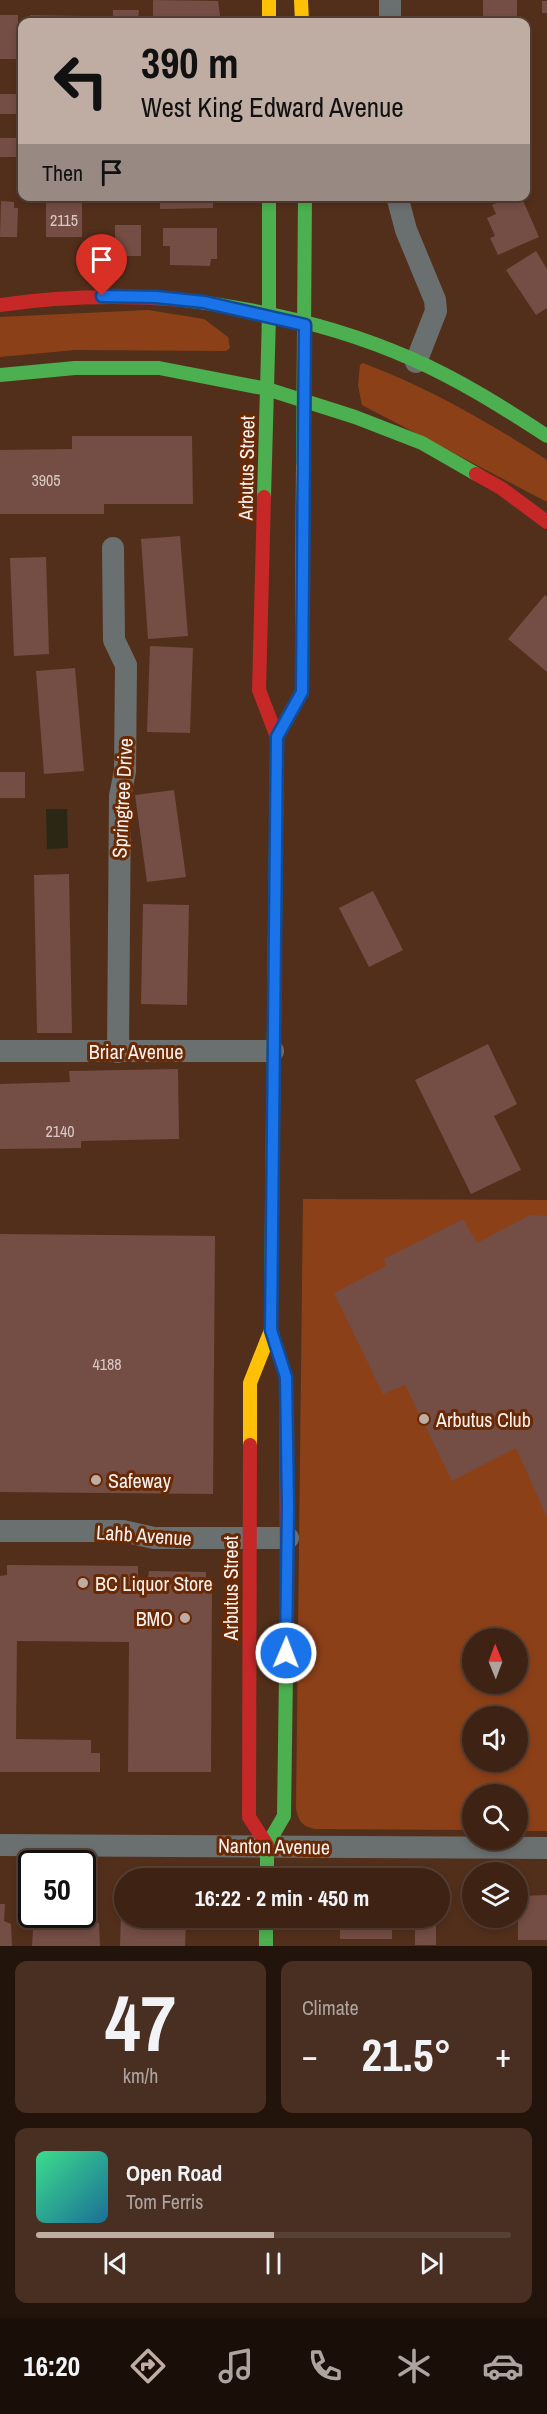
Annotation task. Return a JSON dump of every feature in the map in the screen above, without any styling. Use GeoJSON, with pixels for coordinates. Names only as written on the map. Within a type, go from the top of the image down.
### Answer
{"type":"FeatureCollection","features":[{"type":"Feature","properties":{"kind":"main road"},"geometry":{"type":"LineString","coordinates":[[269,0],[269,18]]}},
{"type":"Feature","properties":{"kind":"main road"},"geometry":{"type":"LineString","coordinates":[[301,0],[302,18]]}},
{"type":"Feature","properties":{"kind":"main road","name":"Arbutus Street"},"geometry":{"type":"LineString","coordinates":[[269,201],[269,316],[259,690],[277,737],[271,1330],[286,1377],[288,1538],[284,1816],[267,1845],[249,1817],[250,1383],[271,1330]]}},
{"type":"Feature","properties":{"kind":"main road","name":"Arbutus Street"},"geometry":{"type":"LineString","coordinates":[[277,737],[302,692],[305,201]]}},
{"type":"Feature","properties":{"kind":"main road"},"geometry":{"type":"LineString","coordinates":[[0,305],[93,297],[156,297],[204,302],[269,316],[368,342],[416,362],[494,401],[547,436]]}},
{"type":"Feature","properties":{"kind":"main road"},"geometry":{"type":"LineString","coordinates":[[0,375],[75,368],[159,368],[267,389],[355,417],[422,443],[501,488],[547,522]]}},
{"type":"Feature","properties":{"kind":"main road"},"geometry":{"type":"LineString","coordinates":[[267,1845],[267,1868]]}},
{"type":"Feature","properties":{"kind":"main road"},"geometry":{"type":"LineString","coordinates":[[266,1928],[266,1946]]}},
{"type":"Feature","properties":{"kind":"street"},"geometry":{"type":"LineString","coordinates":[[390,0],[390,18]]}},
{"type":"Feature","properties":{"kind":"street"},"geometry":{"type":"LineString","coordinates":[[398,201],[406,230],[435,300],[436,311],[416,362]]}},
{"type":"Feature","properties":{"kind":"street","name":"Springtree Drive"},"geometry":{"type":"LineString","coordinates":[[113,548],[114,640],[126,665],[125,771],[120,796],[118,1052]]}},
{"type":"Feature","properties":{"kind":"street","name":"Briar Avenue"},"geometry":{"type":"LineString","coordinates":[[0,1051],[273,1051]]}},
{"type":"Feature","properties":{"kind":"street","name":"Lahb Avenue"},"geometry":{"type":"LineString","coordinates":[[0,1531],[123,1531],[154,1538],[288,1538]]}},
{"type":"Feature","properties":{"kind":"street","name":"Nanton Avenue"},"geometry":{"type":"LineString","coordinates":[[0,1845],[547,1848]]}},
{"type":"Feature","properties":{"kind":"shaded area"},"geometry":{"type":"Polygon","coordinates":[[[148,310],[204,319],[228,337],[230,348],[226,351],[75,350],[0,357],[0,317],[148,310]]]}},
{"type":"Feature","properties":{"kind":"shaded area"},"geometry":{"type":"Polygon","coordinates":[[[363,363],[411,383],[458,407],[547,460],[547,502],[362,405],[358,385],[360,365],[363,363]]]}},
{"type":"Feature","properties":{"kind":"shaded area"},"geometry":{"type":"Polygon","coordinates":[[[46,809],[67,809],[68,848],[47,849],[46,809]]]}},
{"type":"Feature","properties":{"kind":"shaded area","name":"Arbutus Club"},"geometry":{"type":"Polygon","coordinates":[[[303,1199],[547,1200],[547,1831],[528,1831],[528,1784],[462,1784],[462,1830],[315,1829],[302,1823],[296,1809],[303,1199]]]}},
{"type":"Feature","properties":{"kind":"building"},"geometry":{"type":"Polygon","coordinates":[[[153,0],[218,1],[220,18],[153,18],[153,0]]]}},
{"type":"Feature","properties":{"kind":"building"},"geometry":{"type":"Polygon","coordinates":[[[483,0],[517,0],[517,18],[483,18],[483,0]]]}},
{"type":"Feature","properties":{"kind":"building"},"geometry":{"type":"Polygon","coordinates":[[[542,1],[547,1],[547,13],[542,13],[542,1]]]}},
{"type":"Feature","properties":{"kind":"building"},"geometry":{"type":"Polygon","coordinates":[[[113,10],[139,10],[138,18],[113,18],[113,10]]]}},
{"type":"Feature","properties":{"kind":"building"},"geometry":{"type":"Polygon","coordinates":[[[0,15],[18,15],[18,59],[0,59],[0,15]]]}},
{"type":"Feature","properties":{"kind":"building"},"geometry":{"type":"Polygon","coordinates":[[[30,15],[85,16],[85,18],[30,18],[30,15]]]}},
{"type":"Feature","properties":{"kind":"building"},"geometry":{"type":"Polygon","coordinates":[[[0,94],[18,94],[18,114],[0,114],[0,94]]]}},
{"type":"Feature","properties":{"kind":"building"},"geometry":{"type":"Polygon","coordinates":[[[0,138],[18,138],[18,157],[0,157],[0,138]]]}},
{"type":"Feature","properties":{"kind":"building"},"geometry":{"type":"Polygon","coordinates":[[[1,201],[14,202],[14,208],[18,208],[17,237],[0,237],[1,201]]]}},
{"type":"Feature","properties":{"kind":"building"},"geometry":{"type":"Polygon","coordinates":[[[160,201],[213,201],[213,208],[160,209],[160,201]]]}},
{"type":"Feature","properties":{"kind":"building"},"geometry":{"type":"Polygon","coordinates":[[[500,201],[523,201],[539,237],[498,255],[490,238],[495,236],[487,218],[496,214],[492,205],[500,201]]]}},
{"type":"Feature","properties":{"kind":"building"},"geometry":{"type":"Polygon","coordinates":[[[46,203],[82,203],[82,237],[46,237],[46,203]]]}},
{"type":"Feature","properties":{"kind":"building"},"geometry":{"type":"Polygon","coordinates":[[[115,225],[141,225],[141,256],[115,256],[115,225]]]}},
{"type":"Feature","properties":{"kind":"building"},"geometry":{"type":"Polygon","coordinates":[[[163,228],[217,228],[217,259],[211,259],[210,266],[170,265],[170,246],[163,246],[163,228]]]}},
{"type":"Feature","properties":{"kind":"building"},"geometry":{"type":"Polygon","coordinates":[[[536,251],[547,269],[547,308],[536,315],[506,270],[536,251]]]}},
{"type":"Feature","properties":{"kind":"building"},"geometry":{"type":"Polygon","coordinates":[[[72,436],[192,436],[193,504],[104,504],[104,514],[0,514],[0,450],[72,449],[72,436]]]}},
{"type":"Feature","properties":{"kind":"building"},"geometry":{"type":"Polygon","coordinates":[[[180,536],[188,636],[148,639],[141,539],[180,536]]]}},
{"type":"Feature","properties":{"kind":"building"},"geometry":{"type":"Polygon","coordinates":[[[46,557],[49,654],[14,656],[10,558],[46,557]]]}},
{"type":"Feature","properties":{"kind":"building"},"geometry":{"type":"Polygon","coordinates":[[[545,595],[547,597],[547,672],[508,639],[545,595]]]}},
{"type":"Feature","properties":{"kind":"building"},"geometry":{"type":"Polygon","coordinates":[[[150,646],[193,648],[190,733],[147,732],[150,646]]]}},
{"type":"Feature","properties":{"kind":"building"},"geometry":{"type":"Polygon","coordinates":[[[75,668],[84,771],[44,774],[36,671],[75,668]]]}},
{"type":"Feature","properties":{"kind":"building"},"geometry":{"type":"Polygon","coordinates":[[[0,772],[25,772],[25,798],[0,798],[0,772]]]}},
{"type":"Feature","properties":{"kind":"building"},"geometry":{"type":"Polygon","coordinates":[[[174,790],[186,877],[147,882],[135,795],[174,790]]]}},
{"type":"Feature","properties":{"kind":"building"},"geometry":{"type":"Polygon","coordinates":[[[69,874],[72,1033],[37,1033],[34,875],[69,874]]]}},
{"type":"Feature","properties":{"kind":"building"},"geometry":{"type":"Polygon","coordinates":[[[373,891],[403,950],[369,967],[339,908],[373,891]]]}},
{"type":"Feature","properties":{"kind":"building"},"geometry":{"type":"Polygon","coordinates":[[[143,904],[189,905],[187,1005],[141,1004],[143,904]]]}},
{"type":"Feature","properties":{"kind":"building"},"geometry":{"type":"Polygon","coordinates":[[[488,1044],[517,1104],[494,1116],[521,1170],[471,1194],[415,1080],[488,1044]]]}},
{"type":"Feature","properties":{"kind":"building"},"geometry":{"type":"Polygon","coordinates":[[[178,1069],[179,1139],[81,1141],[81,1148],[0,1149],[0,1084],[70,1082],[69,1071],[178,1069]]]}},
{"type":"Feature","properties":{"kind":"building"},"geometry":{"type":"Polygon","coordinates":[[[530,1215],[547,1216],[547,1517],[516,1448],[452,1481],[405,1385],[383,1394],[334,1293],[386,1266],[384,1259],[463,1219],[477,1243],[530,1215]]]}},
{"type":"Feature","properties":{"kind":"building"},"geometry":{"type":"Polygon","coordinates":[[[0,1234],[215,1236],[213,1494],[0,1492],[0,1234]]]}},
{"type":"Feature","properties":{"kind":"building"},"geometry":{"type":"Polygon","coordinates":[[[7,1565],[138,1566],[138,1577],[148,1577],[149,1571],[206,1572],[206,1588],[212,1588],[211,1772],[128,1772],[129,1642],[17,1641],[16,1739],[91,1740],[91,1753],[100,1753],[100,1772],[0,1772],[0,1576],[7,1575],[7,1565]]]}},
{"type":"Feature","properties":{"kind":"building"},"geometry":{"type":"Polygon","coordinates":[[[547,1895],[547,1940],[518,1940],[518,1928],[528,1928],[528,1896],[547,1895]]]}},
{"type":"Feature","properties":{"kind":"building"},"geometry":{"type":"Polygon","coordinates":[[[0,1904],[5,1904],[4,1921],[11,1924],[12,1946],[0,1946],[0,1904]]]}},
{"type":"Feature","properties":{"kind":"building"},"geometry":{"type":"Polygon","coordinates":[[[96,1923],[99,1923],[100,1946],[32,1946],[33,1928],[96,1928],[96,1923]]]}},
{"type":"Feature","properties":{"kind":"building"},"geometry":{"type":"Polygon","coordinates":[[[121,1928],[186,1928],[185,1946],[120,1946],[121,1928]]]}},
{"type":"Feature","properties":{"kind":"building"},"geometry":{"type":"Polygon","coordinates":[[[340,1928],[392,1928],[392,1939],[340,1939],[340,1928]]]}},
{"type":"Feature","properties":{"kind":"building"},"geometry":{"type":"Polygon","coordinates":[[[415,1928],[436,1928],[436,1945],[415,1945],[415,1928]]]}},
{"type":"Feature","properties":{"kind":"traffic: fast"},"geometry":{"type":"LineString","coordinates":[[264,497],[269,316],[269,201]]}},
{"type":"Feature","properties":{"kind":"traffic: fast"},"geometry":{"type":"LineString","coordinates":[[303,467],[305,201]]}},
{"type":"Feature","properties":{"kind":"traffic: fast"},"geometry":{"type":"LineString","coordinates":[[183,300],[271,314],[328,329],[385,348],[430,367],[464,385],[547,436]]}},
{"type":"Feature","properties":{"kind":"traffic: fast"},"geometry":{"type":"LineString","coordinates":[[0,375],[75,368],[159,368],[267,389],[355,417],[422,443],[476,474]]}},
{"type":"Feature","properties":{"kind":"traffic: fast"},"geometry":{"type":"LineString","coordinates":[[271,1302],[277,743]]}},
{"type":"Feature","properties":{"kind":"traffic: fast"},"geometry":{"type":"LineString","coordinates":[[267,1868],[267,1845],[284,1816],[287,1604]]}},
{"type":"Feature","properties":{"kind":"traffic: fast"},"geometry":{"type":"LineString","coordinates":[[266,1928],[266,1946]]}},
{"type":"Feature","properties":{"kind":"traffic: slow"},"geometry":{"type":"LineString","coordinates":[[269,0],[269,18]]}},
{"type":"Feature","properties":{"kind":"traffic: slow"},"geometry":{"type":"LineString","coordinates":[[301,0],[302,18]]}},
{"type":"Feature","properties":{"kind":"traffic: slow"},"geometry":{"type":"LineString","coordinates":[[277,737],[302,692],[303,467]]}},
{"type":"Feature","properties":{"kind":"traffic: slow"},"geometry":{"type":"LineString","coordinates":[[250,1445],[250,1383],[271,1330]]}},
{"type":"Feature","properties":{"kind":"traffic: jam"},"geometry":{"type":"LineString","coordinates":[[0,305],[92,297],[183,300]]}},
{"type":"Feature","properties":{"kind":"traffic: jam"},"geometry":{"type":"LineString","coordinates":[[476,474],[501,488],[547,522]]}},
{"type":"Feature","properties":{"kind":"traffic: jam"},"geometry":{"type":"LineString","coordinates":[[264,497],[259,690],[277,737],[277,743]]}},
{"type":"Feature","properties":{"kind":"traffic: jam"},"geometry":{"type":"LineString","coordinates":[[271,1302],[271,1330],[286,1377],[287,1604]]}},
{"type":"Feature","properties":{"kind":"traffic: jam"},"geometry":{"type":"LineString","coordinates":[[250,1445],[249,1817],[267,1845]]}},
{"type":"Feature","properties":{"kind":"place","name":"Arbutus Club"},"geometry":{"type":"Point","coordinates":[424,1419]}},
{"type":"Feature","properties":{"kind":"place","name":"Safeway"},"geometry":{"type":"Point","coordinates":[96,1480]}},
{"type":"Feature","properties":{"kind":"place","name":"BC Liquor Store"},"geometry":{"type":"Point","coordinates":[83,1583]}},
{"type":"Feature","properties":{"kind":"place","name":"BMO"},"geometry":{"type":"Point","coordinates":[185,1618]}},
{"type":"Feature","properties":{"kind":"route"},"geometry":{"type":"LineString","coordinates":[[102,296],[156,297],[204,302],[305,325],[302,692],[277,737],[271,1330],[286,1377],[288,1506],[286,1653]]}}]}
